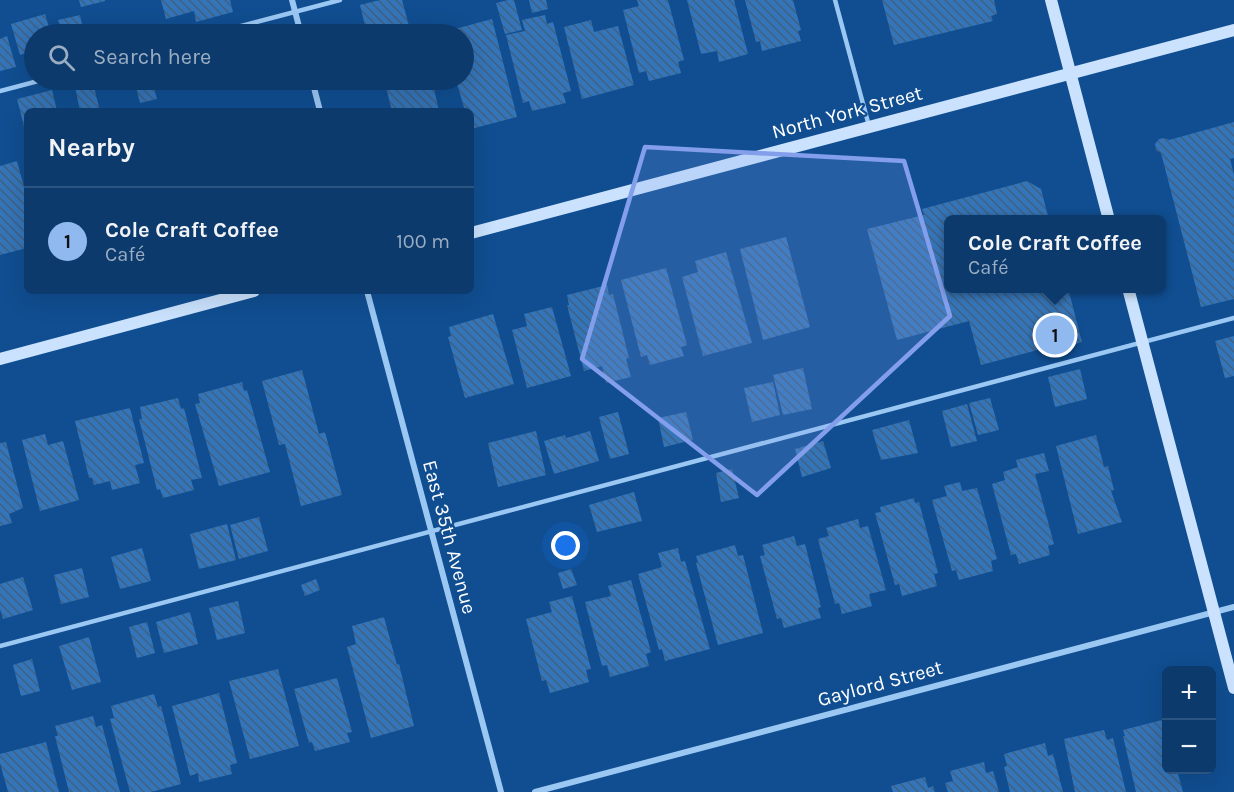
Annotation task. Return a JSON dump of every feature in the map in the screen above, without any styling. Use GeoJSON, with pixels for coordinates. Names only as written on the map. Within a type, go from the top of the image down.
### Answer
{"type":"FeatureCollection","features":[{"type":"Feature","properties":{"kind":"main road"},"geometry":{"type":"LineString","coordinates":[[1051,0],[1108,215]]}},
{"type":"Feature","properties":{"kind":"main road","name":"North York Street"},"geometry":{"type":"LineString","coordinates":[[474,232],[1234,30]]}},
{"type":"Feature","properties":{"kind":"main road"},"geometry":{"type":"LineString","coordinates":[[1129,293],[1234,688]]}},
{"type":"Feature","properties":{"kind":"main road"},"geometry":{"type":"LineString","coordinates":[[0,359],[243,294]]}},
{"type":"Feature","properties":{"kind":"street"},"geometry":{"type":"LineString","coordinates":[[292,0],[298,24]]}},
{"type":"Feature","properties":{"kind":"street"},"geometry":{"type":"LineString","coordinates":[[315,90],[319,108]]}},
{"type":"Feature","properties":{"kind":"street","name":"East 35th Avenue"},"geometry":{"type":"LineString","coordinates":[[368,294],[501,792]]}},
{"type":"Feature","properties":{"kind":"street","name":"Gaylord Street"},"geometry":{"type":"LineString","coordinates":[[535,792],[1234,607]]}},
{"type":"Feature","properties":{"kind":"lane"},"geometry":{"type":"LineString","coordinates":[[249,24],[340,0]]}},
{"type":"Feature","properties":{"kind":"lane"},"geometry":{"type":"LineString","coordinates":[[835,0],[869,126]]}},
{"type":"Feature","properties":{"kind":"lane"},"geometry":{"type":"LineString","coordinates":[[0,91],[24,85]]}},
{"type":"Feature","properties":{"kind":"lane"},"geometry":{"type":"LineString","coordinates":[[0,646],[1234,318]]}},
{"type":"Feature","properties":{"kind":"highlighted area"},"geometry":{"type":"Polygon","coordinates":[[[645,147],[904,161],[950,316],[757,495],[582,359],[645,147]]]}},
{"type":"Feature","properties":{"kind":"building"},"geometry":{"type":"Polygon","coordinates":[[[79,0],[105,0],[105,1],[81,7],[79,0]]]}},
{"type":"Feature","properties":{"kind":"building"},"geometry":{"type":"Polygon","coordinates":[[[161,0],[230,0],[233,12],[196,22],[194,11],[166,19],[161,0]]]}},
{"type":"Feature","properties":{"kind":"building"},"geometry":{"type":"Polygon","coordinates":[[[380,0],[402,0],[408,24],[365,24],[360,5],[380,0]]]}},
{"type":"Feature","properties":{"kind":"building"},"geometry":{"type":"Polygon","coordinates":[[[514,0],[522,30],[505,34],[496,3],[514,0]]]}},
{"type":"Feature","properties":{"kind":"building"},"geometry":{"type":"Polygon","coordinates":[[[529,0],[546,0],[548,9],[532,13],[529,0]]]}},
{"type":"Feature","properties":{"kind":"building"},"geometry":{"type":"Polygon","coordinates":[[[637,0],[668,0],[684,60],[678,62],[681,73],[649,81],[646,71],[639,73],[623,10],[639,6],[637,0]]]}},
{"type":"Feature","properties":{"kind":"building"},"geometry":{"type":"Polygon","coordinates":[[[687,0],[734,0],[748,54],[719,62],[717,51],[701,54],[687,0]]]}},
{"type":"Feature","properties":{"kind":"building"},"geometry":{"type":"Polygon","coordinates":[[[745,0],[793,0],[801,30],[798,31],[801,41],[762,51],[760,41],[756,42],[745,0]]]}},
{"type":"Feature","properties":{"kind":"building"},"geometry":{"type":"Polygon","coordinates":[[[882,0],[994,0],[997,14],[991,16],[993,21],[894,45],[882,0]]]}},
{"type":"Feature","properties":{"kind":"building"},"geometry":{"type":"Polygon","coordinates":[[[45,14],[48,24],[24,24],[24,54],[20,55],[11,24],[45,14]]]}},
{"type":"Feature","properties":{"kind":"building"},"geometry":{"type":"Polygon","coordinates":[[[80,15],[82,24],[59,24],[58,20],[80,15]]]}},
{"type":"Feature","properties":{"kind":"building"},"geometry":{"type":"Polygon","coordinates":[[[545,15],[547,24],[553,22],[571,91],[563,93],[566,103],[532,111],[529,101],[523,103],[506,35],[525,31],[522,20],[545,15]]]}},
{"type":"Feature","properties":{"kind":"building"},"geometry":{"type":"Polygon","coordinates":[[[492,19],[517,117],[474,128],[474,108],[464,108],[459,90],[474,90],[474,24],[492,19]]]}},
{"type":"Feature","properties":{"kind":"building"},"geometry":{"type":"Polygon","coordinates":[[[591,20],[594,32],[618,26],[634,85],[582,99],[564,27],[591,20]]]}},
{"type":"Feature","properties":{"kind":"building"},"geometry":{"type":"Polygon","coordinates":[[[7,36],[16,67],[0,71],[0,39],[7,36]]]}},
{"type":"Feature","properties":{"kind":"building"},"geometry":{"type":"Polygon","coordinates":[[[52,90],[56,108],[24,108],[24,126],[17,99],[52,90]]]}},
{"type":"Feature","properties":{"kind":"building"},"geometry":{"type":"Polygon","coordinates":[[[76,90],[95,90],[99,108],[79,108],[76,90]]]}},
{"type":"Feature","properties":{"kind":"building"},"geometry":{"type":"Polygon","coordinates":[[[137,90],[155,90],[157,99],[140,103],[137,90]]]}},
{"type":"Feature","properties":{"kind":"building"},"geometry":{"type":"Polygon","coordinates":[[[387,90],[434,90],[438,108],[391,108],[387,90]]]}},
{"type":"Feature","properties":{"kind":"building"},"geometry":{"type":"Polygon","coordinates":[[[1234,122],[1234,158],[1230,159],[1234,175],[1234,299],[1201,307],[1161,153],[1156,150],[1155,144],[1159,139],[1169,140],[1234,122]]]}},
{"type":"Feature","properties":{"kind":"building"},"geometry":{"type":"Polygon","coordinates":[[[17,161],[24,187],[24,249],[0,255],[0,166],[17,161]]]}},
{"type":"Feature","properties":{"kind":"building"},"geometry":{"type":"Polygon","coordinates":[[[1027,181],[1041,189],[1048,215],[944,215],[944,293],[1069,293],[1082,342],[1065,347],[1064,343],[981,365],[969,321],[897,340],[867,229],[924,215],[922,209],[1027,181]]]}},
{"type":"Feature","properties":{"kind":"building"},"geometry":{"type":"Polygon","coordinates":[[[786,237],[810,327],[763,340],[740,249],[786,237]]]}},
{"type":"Feature","properties":{"kind":"building"},"geometry":{"type":"Polygon","coordinates":[[[726,252],[752,343],[703,356],[682,277],[698,272],[695,261],[726,252]]]}},
{"type":"Feature","properties":{"kind":"building"},"geometry":{"type":"Polygon","coordinates":[[[666,268],[687,345],[681,347],[684,356],[650,365],[647,355],[641,357],[621,280],[666,268]]]}},
{"type":"Feature","properties":{"kind":"building"},"geometry":{"type":"Polygon","coordinates":[[[607,285],[609,295],[613,294],[629,358],[626,359],[631,377],[606,383],[602,366],[584,371],[567,305],[569,305],[567,295],[607,285]]]}},
{"type":"Feature","properties":{"kind":"building"},"geometry":{"type":"Polygon","coordinates":[[[552,307],[571,376],[527,388],[512,330],[527,326],[524,314],[552,307]]]}},
{"type":"Feature","properties":{"kind":"building"},"geometry":{"type":"Polygon","coordinates":[[[493,314],[514,384],[465,398],[448,337],[451,336],[449,327],[493,314]]]}},
{"type":"Feature","properties":{"kind":"building"},"geometry":{"type":"Polygon","coordinates":[[[1234,336],[1234,376],[1225,378],[1215,341],[1234,336]]]}},
{"type":"Feature","properties":{"kind":"building"},"geometry":{"type":"Polygon","coordinates":[[[803,368],[812,409],[783,415],[773,375],[803,368]]]}},
{"type":"Feature","properties":{"kind":"building"},"geometry":{"type":"Polygon","coordinates":[[[1080,369],[1087,399],[1055,407],[1048,377],[1080,369]]]}},
{"type":"Feature","properties":{"kind":"building"},"geometry":{"type":"Polygon","coordinates":[[[302,370],[319,434],[325,432],[342,495],[301,506],[285,444],[279,445],[262,381],[302,370]]]}},
{"type":"Feature","properties":{"kind":"building"},"geometry":{"type":"Polygon","coordinates":[[[242,382],[244,391],[247,390],[270,472],[219,486],[195,404],[200,403],[198,394],[242,382]]]}},
{"type":"Feature","properties":{"kind":"building"},"geometry":{"type":"Polygon","coordinates":[[[773,382],[780,415],[752,422],[744,388],[773,382]]]}},
{"type":"Feature","properties":{"kind":"building"},"geometry":{"type":"Polygon","coordinates":[[[178,398],[181,409],[184,408],[202,478],[191,480],[194,490],[163,498],[160,489],[157,490],[139,419],[142,419],[140,407],[178,398]]]}},
{"type":"Feature","properties":{"kind":"building"},"geometry":{"type":"Polygon","coordinates":[[[990,398],[999,430],[978,435],[969,403],[990,398]]]}},
{"type":"Feature","properties":{"kind":"building"},"geometry":{"type":"Polygon","coordinates":[[[967,404],[977,441],[951,447],[942,411],[967,404]]]}},
{"type":"Feature","properties":{"kind":"building"},"geometry":{"type":"Polygon","coordinates":[[[130,408],[144,463],[135,465],[140,483],[112,490],[110,481],[94,485],[92,478],[89,478],[75,421],[130,408]]]}},
{"type":"Feature","properties":{"kind":"building"},"geometry":{"type":"Polygon","coordinates":[[[618,412],[629,454],[610,459],[599,417],[618,412]]]}},
{"type":"Feature","properties":{"kind":"building"},"geometry":{"type":"Polygon","coordinates":[[[686,412],[693,440],[664,447],[658,418],[686,412]]]}},
{"type":"Feature","properties":{"kind":"building"},"geometry":{"type":"Polygon","coordinates":[[[909,420],[918,453],[881,460],[872,430],[909,420]]]}},
{"type":"Feature","properties":{"kind":"building"},"geometry":{"type":"Polygon","coordinates":[[[536,431],[546,475],[498,487],[488,443],[536,431]]]}},
{"type":"Feature","properties":{"kind":"building"},"geometry":{"type":"Polygon","coordinates":[[[590,431],[599,461],[554,474],[544,441],[590,431]]]}},
{"type":"Feature","properties":{"kind":"building"},"geometry":{"type":"Polygon","coordinates":[[[45,434],[48,445],[63,441],[79,500],[40,511],[22,440],[45,434]]]}},
{"type":"Feature","properties":{"kind":"building"},"geometry":{"type":"Polygon","coordinates":[[[1096,435],[1104,467],[1108,466],[1114,490],[1111,491],[1122,522],[1078,534],[1056,446],[1096,435]]]}},
{"type":"Feature","properties":{"kind":"building"},"geometry":{"type":"Polygon","coordinates":[[[823,441],[831,468],[802,477],[795,449],[823,441]]]}},
{"type":"Feature","properties":{"kind":"building"},"geometry":{"type":"Polygon","coordinates":[[[6,442],[23,508],[9,514],[12,523],[0,526],[0,443],[6,442]]]}},
{"type":"Feature","properties":{"kind":"building"},"geometry":{"type":"Polygon","coordinates":[[[1044,453],[1049,471],[1035,474],[1054,544],[1048,546],[1050,555],[1019,564],[1016,554],[1011,555],[992,484],[1005,480],[1003,472],[1018,467],[1016,460],[1044,453]]]}},
{"type":"Feature","properties":{"kind":"building"},"geometry":{"type":"Polygon","coordinates":[[[732,469],[739,498],[721,502],[716,473],[732,469]]]}},
{"type":"Feature","properties":{"kind":"building"},"geometry":{"type":"Polygon","coordinates":[[[960,482],[962,491],[977,488],[997,559],[991,561],[993,571],[959,580],[956,570],[952,571],[932,500],[947,496],[944,486],[960,482]]]}},
{"type":"Feature","properties":{"kind":"building"},"geometry":{"type":"Polygon","coordinates":[[[634,492],[642,521],[597,532],[589,505],[634,492]]]}},
{"type":"Feature","properties":{"kind":"building"},"geometry":{"type":"Polygon","coordinates":[[[914,498],[915,503],[919,502],[938,573],[934,574],[937,586],[902,596],[899,584],[895,585],[875,513],[881,512],[880,507],[914,498]]]}},
{"type":"Feature","properties":{"kind":"building"},"geometry":{"type":"Polygon","coordinates":[[[259,517],[268,551],[239,559],[230,525],[259,517]]]}},
{"type":"Feature","properties":{"kind":"building"},"geometry":{"type":"Polygon","coordinates":[[[858,519],[860,528],[868,526],[886,590],[869,594],[872,606],[842,614],[839,603],[835,604],[818,539],[829,536],[826,528],[858,519]]]}},
{"type":"Feature","properties":{"kind":"building"},"geometry":{"type":"Polygon","coordinates":[[[227,524],[236,560],[199,569],[190,534],[227,524]]]}},
{"type":"Feature","properties":{"kind":"building"},"geometry":{"type":"Polygon","coordinates":[[[794,536],[797,546],[805,544],[821,607],[818,608],[821,618],[784,628],[781,618],[777,619],[760,556],[765,555],[762,545],[794,536]]]}},
{"type":"Feature","properties":{"kind":"building"},"geometry":{"type":"Polygon","coordinates":[[[735,545],[738,556],[743,555],[763,633],[718,645],[696,556],[735,545]]]}},
{"type":"Feature","properties":{"kind":"building"},"geometry":{"type":"Polygon","coordinates":[[[142,548],[151,581],[120,589],[111,557],[142,548]]]}},
{"type":"Feature","properties":{"kind":"building"},"geometry":{"type":"Polygon","coordinates":[[[678,548],[681,562],[685,561],[710,649],[665,661],[662,649],[659,650],[638,574],[662,567],[658,553],[678,548]]]}},
{"type":"Feature","properties":{"kind":"building"},"geometry":{"type":"Polygon","coordinates":[[[82,568],[89,597],[61,604],[54,575],[82,568]]]}},
{"type":"Feature","properties":{"kind":"building"},"geometry":{"type":"Polygon","coordinates":[[[571,569],[577,585],[563,589],[558,573],[571,569]]]}},
{"type":"Feature","properties":{"kind":"building"},"geometry":{"type":"Polygon","coordinates":[[[23,577],[33,610],[3,619],[0,609],[0,584],[23,577]]]}},
{"type":"Feature","properties":{"kind":"building"},"geometry":{"type":"Polygon","coordinates":[[[316,579],[320,590],[305,596],[301,585],[316,579]]]}},
{"type":"Feature","properties":{"kind":"building"},"geometry":{"type":"Polygon","coordinates":[[[631,580],[651,652],[646,654],[649,666],[610,677],[607,665],[602,666],[585,602],[611,596],[608,586],[631,580]]]}},
{"type":"Feature","properties":{"kind":"building"},"geometry":{"type":"Polygon","coordinates":[[[572,596],[591,669],[586,670],[589,682],[550,693],[546,680],[542,681],[526,619],[552,612],[549,602],[572,596]]]}},
{"type":"Feature","properties":{"kind":"building"},"geometry":{"type":"Polygon","coordinates":[[[238,601],[245,633],[217,640],[209,608],[238,601]]]}},
{"type":"Feature","properties":{"kind":"building"},"geometry":{"type":"Polygon","coordinates":[[[190,612],[198,644],[164,653],[156,622],[190,612]]]}},
{"type":"Feature","properties":{"kind":"building"},"geometry":{"type":"Polygon","coordinates":[[[384,617],[397,665],[399,664],[414,726],[371,738],[347,647],[356,644],[352,626],[384,617]]]}},
{"type":"Feature","properties":{"kind":"building"},"geometry":{"type":"Polygon","coordinates":[[[147,622],[155,653],[137,658],[129,627],[147,622]]]}},
{"type":"Feature","properties":{"kind":"building"},"geometry":{"type":"Polygon","coordinates":[[[89,637],[101,682],[72,690],[59,646],[89,637]]]}},
{"type":"Feature","properties":{"kind":"building"},"geometry":{"type":"Polygon","coordinates":[[[32,659],[40,691],[21,696],[13,665],[32,659]]]}},
{"type":"Feature","properties":{"kind":"building"},"geometry":{"type":"Polygon","coordinates":[[[278,669],[299,746],[250,759],[229,681],[278,669]]]}},
{"type":"Feature","properties":{"kind":"building"},"geometry":{"type":"Polygon","coordinates":[[[337,678],[352,732],[347,733],[350,742],[315,751],[312,742],[309,743],[294,689],[337,678]]]}},
{"type":"Feature","properties":{"kind":"building"},"geometry":{"type":"Polygon","coordinates":[[[219,693],[237,763],[230,765],[232,774],[199,782],[198,773],[190,776],[172,706],[219,693]]]}},
{"type":"Feature","properties":{"kind":"building"},"geometry":{"type":"Polygon","coordinates":[[[154,694],[158,707],[161,706],[181,784],[151,792],[130,792],[110,719],[114,718],[111,706],[154,694]]]}},
{"type":"Feature","properties":{"kind":"building"},"geometry":{"type":"Polygon","coordinates":[[[93,716],[96,727],[102,725],[120,792],[69,792],[55,736],[58,736],[55,726],[93,716]]]}},
{"type":"Feature","properties":{"kind":"building"},"geometry":{"type":"Polygon","coordinates":[[[1162,720],[1162,774],[1178,774],[1183,792],[1136,792],[1123,730],[1162,720]]]}},
{"type":"Feature","properties":{"kind":"building"},"geometry":{"type":"Polygon","coordinates":[[[1104,730],[1107,740],[1113,738],[1126,792],[1075,792],[1064,739],[1104,730]]]}},
{"type":"Feature","properties":{"kind":"building"},"geometry":{"type":"Polygon","coordinates":[[[46,742],[59,792],[8,792],[0,763],[0,754],[46,742]]]}},
{"type":"Feature","properties":{"kind":"building"},"geometry":{"type":"Polygon","coordinates":[[[1045,743],[1048,756],[1053,754],[1063,792],[1010,792],[1004,767],[1007,766],[1004,754],[1045,743]]]}},
{"type":"Feature","properties":{"kind":"building"},"geometry":{"type":"Polygon","coordinates":[[[984,762],[986,773],[993,771],[999,792],[948,792],[945,783],[953,781],[950,771],[984,762]]]}},
{"type":"Feature","properties":{"kind":"building"},"geometry":{"type":"Polygon","coordinates":[[[925,777],[928,788],[933,786],[935,792],[893,792],[891,786],[925,777]]]}},
{"type":"Feature","properties":{"kind":"place","name":"Cole Craft Coffee"},"geometry":{"type":"Point","coordinates":[1055,335]}}]}
